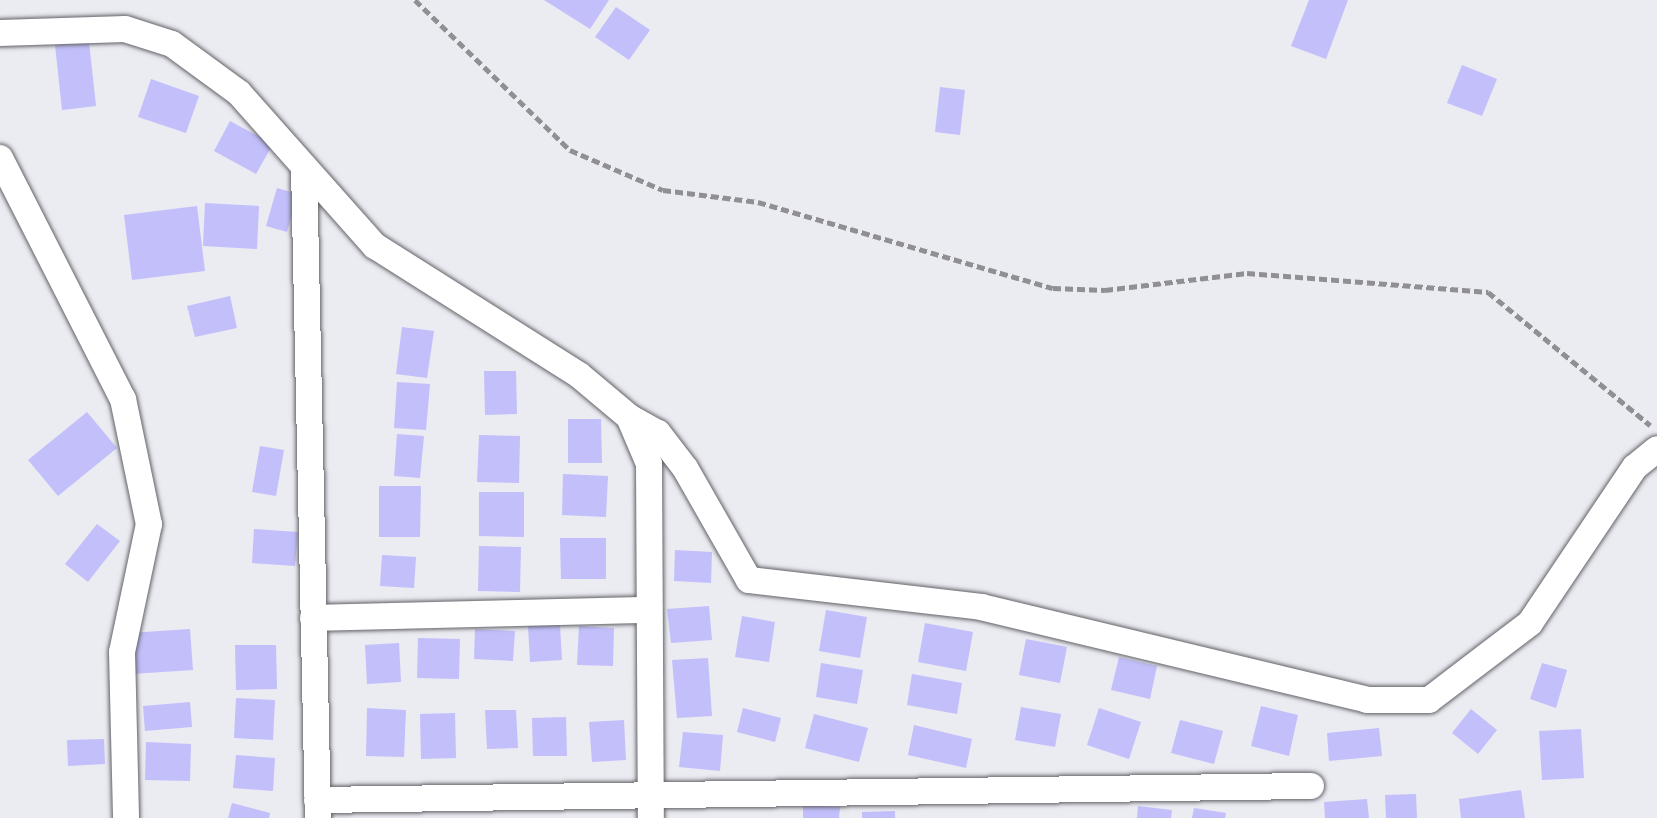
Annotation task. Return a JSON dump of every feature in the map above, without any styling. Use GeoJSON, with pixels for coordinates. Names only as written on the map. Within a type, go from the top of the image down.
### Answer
{"type":"FeatureCollection","features":[{"type":"Feature","properties":{"kind":"street"},"geometry":{"type":"LineString","coordinates":[[0,33],[125,29],[172,44],[239,93],[375,246],[579,375],[629,417],[658,433],[685,468],[749,580],[981,607],[1367,700],[1429,700],[1530,623],[1635,467],[1657,449]]}},
{"type":"Feature","properties":{"kind":"street"},"geometry":{"type":"LineString","coordinates":[[0,158],[123,399],[149,524],[122,652],[126,818]]}},
{"type":"Feature","properties":{"kind":"street"},"geometry":{"type":"LineString","coordinates":[[304,167],[318,809],[650,806],[1311,786]]}},
{"type":"Feature","properties":{"kind":"street"},"geometry":{"type":"LineString","coordinates":[[629,417],[649,464],[650,806]]}},
{"type":"Feature","properties":{"kind":"street"},"geometry":{"type":"LineString","coordinates":[[313,618],[649,610]]}},
{"type":"Feature","properties":{"kind":"path"},"geometry":{"type":"LineString","coordinates":[[415,0],[570,150],[663,190],[758,202],[1053,288],[1105,290],[1247,273],[1488,292],[1657,431]]}},
{"type":"Feature","properties":{"kind":"building"},"geometry":{"type":"Polygon","coordinates":[[[544,0],[609,0],[590,29],[544,0]]]}},
{"type":"Feature","properties":{"kind":"building"},"geometry":{"type":"Polygon","coordinates":[[[1309,0],[1348,0],[1326,59],[1291,46],[1309,0]]]}},
{"type":"Feature","properties":{"kind":"building"},"geometry":{"type":"Polygon","coordinates":[[[616,7],[650,30],[629,60],[595,37],[616,7]]]}},
{"type":"Feature","properties":{"kind":"building"},"geometry":{"type":"Polygon","coordinates":[[[89,42],[96,106],[62,110],[55,45],[89,42]]]}},
{"type":"Feature","properties":{"kind":"building"},"geometry":{"type":"Polygon","coordinates":[[[1462,65],[1497,79],[1482,116],[1447,103],[1462,65]]]}},
{"type":"Feature","properties":{"kind":"building"},"geometry":{"type":"Polygon","coordinates":[[[151,79],[199,96],[186,133],[138,117],[151,79]]]}},
{"type":"Feature","properties":{"kind":"building"},"geometry":{"type":"Polygon","coordinates":[[[940,87],[965,90],[960,135],[935,132],[940,87]]]}},
{"type":"Feature","properties":{"kind":"building"},"geometry":{"type":"Polygon","coordinates":[[[230,121],[273,144],[256,174],[214,151],[230,121]]]}},
{"type":"Feature","properties":{"kind":"building"},"geometry":{"type":"Polygon","coordinates":[[[277,188],[298,194],[287,232],[266,226],[277,188]]]}},
{"type":"Feature","properties":{"kind":"building"},"geometry":{"type":"Polygon","coordinates":[[[205,203],[259,206],[257,249],[203,246],[205,203]]]}},
{"type":"Feature","properties":{"kind":"building"},"geometry":{"type":"Polygon","coordinates":[[[197,206],[205,271],[132,280],[124,215],[197,206]]]}},
{"type":"Feature","properties":{"kind":"building"},"geometry":{"type":"Polygon","coordinates":[[[230,296],[237,328],[195,337],[187,306],[230,296]]]}},
{"type":"Feature","properties":{"kind":"building"},"geometry":{"type":"Polygon","coordinates":[[[402,327],[434,331],[427,378],[396,374],[402,327]]]}},
{"type":"Feature","properties":{"kind":"building"},"geometry":{"type":"Polygon","coordinates":[[[484,371],[516,371],[517,414],[485,415],[484,371]]]}},
{"type":"Feature","properties":{"kind":"building"},"geometry":{"type":"Polygon","coordinates":[[[397,382],[430,384],[426,430],[394,428],[397,382]]]}},
{"type":"Feature","properties":{"kind":"building"},"geometry":{"type":"Polygon","coordinates":[[[87,412],[117,448],[58,496],[28,460],[87,412]]]}},
{"type":"Feature","properties":{"kind":"building"},"geometry":{"type":"Polygon","coordinates":[[[568,419],[601,419],[602,463],[568,463],[568,419]]]}},
{"type":"Feature","properties":{"kind":"building"},"geometry":{"type":"Polygon","coordinates":[[[397,434],[424,436],[420,478],[394,476],[397,434]]]}},
{"type":"Feature","properties":{"kind":"building"},"geometry":{"type":"Polygon","coordinates":[[[479,435],[520,436],[519,483],[477,482],[479,435]]]}},
{"type":"Feature","properties":{"kind":"building"},"geometry":{"type":"Polygon","coordinates":[[[260,446],[284,450],[276,496],[252,492],[260,446]]]}},
{"type":"Feature","properties":{"kind":"building"},"geometry":{"type":"Polygon","coordinates":[[[563,474],[608,476],[606,517],[562,515],[563,474]]]}},
{"type":"Feature","properties":{"kind":"building"},"geometry":{"type":"Polygon","coordinates":[[[379,486],[421,486],[420,537],[379,537],[379,486]]]}},
{"type":"Feature","properties":{"kind":"building"},"geometry":{"type":"Polygon","coordinates":[[[479,492],[524,492],[524,537],[479,536],[479,492]]]}},
{"type":"Feature","properties":{"kind":"building"},"geometry":{"type":"Polygon","coordinates":[[[97,524],[120,541],[88,582],[65,564],[97,524]]]}},
{"type":"Feature","properties":{"kind":"building"},"geometry":{"type":"Polygon","coordinates":[[[254,529],[298,532],[295,566],[252,563],[254,529]]]}},
{"type":"Feature","properties":{"kind":"building"},"geometry":{"type":"Polygon","coordinates":[[[560,538],[606,538],[606,579],[561,579],[560,538]]]}},
{"type":"Feature","properties":{"kind":"building"},"geometry":{"type":"Polygon","coordinates":[[[479,546],[521,547],[520,592],[478,591],[479,546]]]}},
{"type":"Feature","properties":{"kind":"building"},"geometry":{"type":"Polygon","coordinates":[[[675,550],[712,552],[711,583],[674,581],[675,550]]]}},
{"type":"Feature","properties":{"kind":"building"},"geometry":{"type":"Polygon","coordinates":[[[382,555],[416,557],[414,588],[380,586],[382,555]]]}},
{"type":"Feature","properties":{"kind":"building"},"geometry":{"type":"Polygon","coordinates":[[[709,606],[712,640],[671,643],[667,609],[709,606]]]}},
{"type":"Feature","properties":{"kind":"building"},"geometry":{"type":"Polygon","coordinates":[[[826,610],[867,617],[860,658],[819,651],[826,610]]]}},
{"type":"Feature","properties":{"kind":"building"},"geometry":{"type":"Polygon","coordinates":[[[742,616],[775,622],[769,662],[735,657],[742,616]]]}},
{"type":"Feature","properties":{"kind":"building"},"geometry":{"type":"Polygon","coordinates":[[[925,623],[973,632],[966,671],[918,662],[925,623]]]}},
{"type":"Feature","properties":{"kind":"building"},"geometry":{"type":"Polygon","coordinates":[[[560,625],[562,660],[530,662],[528,626],[560,625]]]}},
{"type":"Feature","properties":{"kind":"building"},"geometry":{"type":"Polygon","coordinates":[[[579,626],[614,628],[613,666],[577,665],[579,626]]]}},
{"type":"Feature","properties":{"kind":"building"},"geometry":{"type":"Polygon","coordinates":[[[190,629],[193,670],[132,674],[129,633],[190,629]]]}},
{"type":"Feature","properties":{"kind":"building"},"geometry":{"type":"Polygon","coordinates":[[[475,629],[515,631],[513,661],[474,659],[475,629]]]}},
{"type":"Feature","properties":{"kind":"building"},"geometry":{"type":"Polygon","coordinates":[[[418,638],[460,639],[459,679],[417,678],[418,638]]]}},
{"type":"Feature","properties":{"kind":"building"},"geometry":{"type":"Polygon","coordinates":[[[1026,639],[1067,647],[1060,683],[1019,675],[1026,639]]]}},
{"type":"Feature","properties":{"kind":"building"},"geometry":{"type":"Polygon","coordinates":[[[399,643],[401,682],[367,684],[365,645],[399,643]]]}},
{"type":"Feature","properties":{"kind":"building"},"geometry":{"type":"Polygon","coordinates":[[[235,645],[276,645],[277,689],[236,690],[235,645]]]}},
{"type":"Feature","properties":{"kind":"building"},"geometry":{"type":"Polygon","coordinates":[[[1119,657],[1157,666],[1150,699],[1111,690],[1119,657]]]}},
{"type":"Feature","properties":{"kind":"building"},"geometry":{"type":"Polygon","coordinates":[[[708,658],[712,716],[677,718],[672,660],[708,658]]]}},
{"type":"Feature","properties":{"kind":"building"},"geometry":{"type":"Polygon","coordinates":[[[821,663],[863,670],[857,704],[816,697],[821,663]]]}},
{"type":"Feature","properties":{"kind":"building"},"geometry":{"type":"Polygon","coordinates":[[[1542,663],[1567,670],[1556,708],[1530,699],[1542,663]]]}},
{"type":"Feature","properties":{"kind":"building"},"geometry":{"type":"Polygon","coordinates":[[[912,674],[962,683],[957,714],[907,705],[912,674]]]}},
{"type":"Feature","properties":{"kind":"building"},"geometry":{"type":"Polygon","coordinates":[[[236,698],[275,700],[273,740],[234,738],[236,698]]]}},
{"type":"Feature","properties":{"kind":"building"},"geometry":{"type":"Polygon","coordinates":[[[190,702],[192,727],[145,731],[143,706],[190,702]]]}},
{"type":"Feature","properties":{"kind":"building"},"geometry":{"type":"Polygon","coordinates":[[[1261,706],[1298,715],[1289,756],[1251,746],[1261,706]]]}},
{"type":"Feature","properties":{"kind":"building"},"geometry":{"type":"Polygon","coordinates":[[[1021,707],[1061,714],[1055,747],[1015,740],[1021,707]]]}},
{"type":"Feature","properties":{"kind":"building"},"geometry":{"type":"Polygon","coordinates":[[[367,708],[406,710],[404,757],[366,756],[367,708]]]}},
{"type":"Feature","properties":{"kind":"building"},"geometry":{"type":"Polygon","coordinates":[[[743,708],[781,718],[775,742],[737,732],[743,708]]]}},
{"type":"Feature","properties":{"kind":"building"},"geometry":{"type":"Polygon","coordinates":[[[1099,708],[1141,722],[1129,759],[1087,745],[1099,708]]]}},
{"type":"Feature","properties":{"kind":"building"},"geometry":{"type":"Polygon","coordinates":[[[1471,709],[1497,730],[1478,754],[1452,733],[1471,709]]]}},
{"type":"Feature","properties":{"kind":"building"},"geometry":{"type":"Polygon","coordinates":[[[485,710],[516,710],[518,748],[487,749],[485,710]]]}},
{"type":"Feature","properties":{"kind":"building"},"geometry":{"type":"Polygon","coordinates":[[[455,713],[456,758],[421,759],[420,714],[455,713]]]}},
{"type":"Feature","properties":{"kind":"building"},"geometry":{"type":"Polygon","coordinates":[[[814,714],[868,728],[859,762],[805,748],[814,714]]]}},
{"type":"Feature","properties":{"kind":"building"},"geometry":{"type":"Polygon","coordinates":[[[566,717],[567,756],[533,756],[532,718],[566,717]]]}},
{"type":"Feature","properties":{"kind":"building"},"geometry":{"type":"Polygon","coordinates":[[[624,720],[626,760],[592,762],[589,722],[624,720]]]}},
{"type":"Feature","properties":{"kind":"building"},"geometry":{"type":"Polygon","coordinates":[[[1180,720],[1223,731],[1214,764],[1171,753],[1180,720]]]}},
{"type":"Feature","properties":{"kind":"building"},"geometry":{"type":"Polygon","coordinates":[[[914,725],[972,739],[966,768],[908,755],[914,725]]]}},
{"type":"Feature","properties":{"kind":"building"},"geometry":{"type":"Polygon","coordinates":[[[1379,728],[1382,756],[1329,761],[1327,733],[1379,728]]]}},
{"type":"Feature","properties":{"kind":"building"},"geometry":{"type":"Polygon","coordinates":[[[1581,729],[1584,778],[1542,780],[1539,731],[1581,729]]]}},
{"type":"Feature","properties":{"kind":"building"},"geometry":{"type":"Polygon","coordinates":[[[683,732],[723,735],[720,771],[679,767],[683,732]]]}},
{"type":"Feature","properties":{"kind":"building"},"geometry":{"type":"Polygon","coordinates":[[[104,739],[105,764],[68,766],[67,740],[104,739]]]}},
{"type":"Feature","properties":{"kind":"building"},"geometry":{"type":"Polygon","coordinates":[[[146,742],[191,744],[190,781],[145,780],[146,742]]]}},
{"type":"Feature","properties":{"kind":"building"},"geometry":{"type":"Polygon","coordinates":[[[236,755],[275,758],[273,791],[233,788],[236,755]]]}},
{"type":"Feature","properties":{"kind":"building"},"geometry":{"type":"Polygon","coordinates":[[[1521,790],[1525,818],[1461,818],[1459,799],[1521,790]]]}},
{"type":"Feature","properties":{"kind":"building"},"geometry":{"type":"Polygon","coordinates":[[[1416,794],[1417,818],[1386,818],[1385,795],[1416,794]]]}},
{"type":"Feature","properties":{"kind":"building"},"geometry":{"type":"Polygon","coordinates":[[[1367,799],[1369,818],[1325,818],[1324,802],[1367,799]]]}},
{"type":"Feature","properties":{"kind":"building"},"geometry":{"type":"Polygon","coordinates":[[[232,803],[270,813],[269,818],[228,818],[232,803]]]}},
{"type":"Feature","properties":{"kind":"building"},"geometry":{"type":"Polygon","coordinates":[[[803,805],[840,807],[839,818],[803,818],[803,805]]]}},
{"type":"Feature","properties":{"kind":"building"},"geometry":{"type":"Polygon","coordinates":[[[1138,806],[1172,810],[1171,818],[1137,818],[1138,806]]]}},
{"type":"Feature","properties":{"kind":"building"},"geometry":{"type":"Polygon","coordinates":[[[1194,808],[1226,813],[1225,818],[1192,818],[1194,808]]]}},
{"type":"Feature","properties":{"kind":"building"},"geometry":{"type":"Polygon","coordinates":[[[895,811],[895,818],[862,818],[862,812],[895,811]]]}}]}
